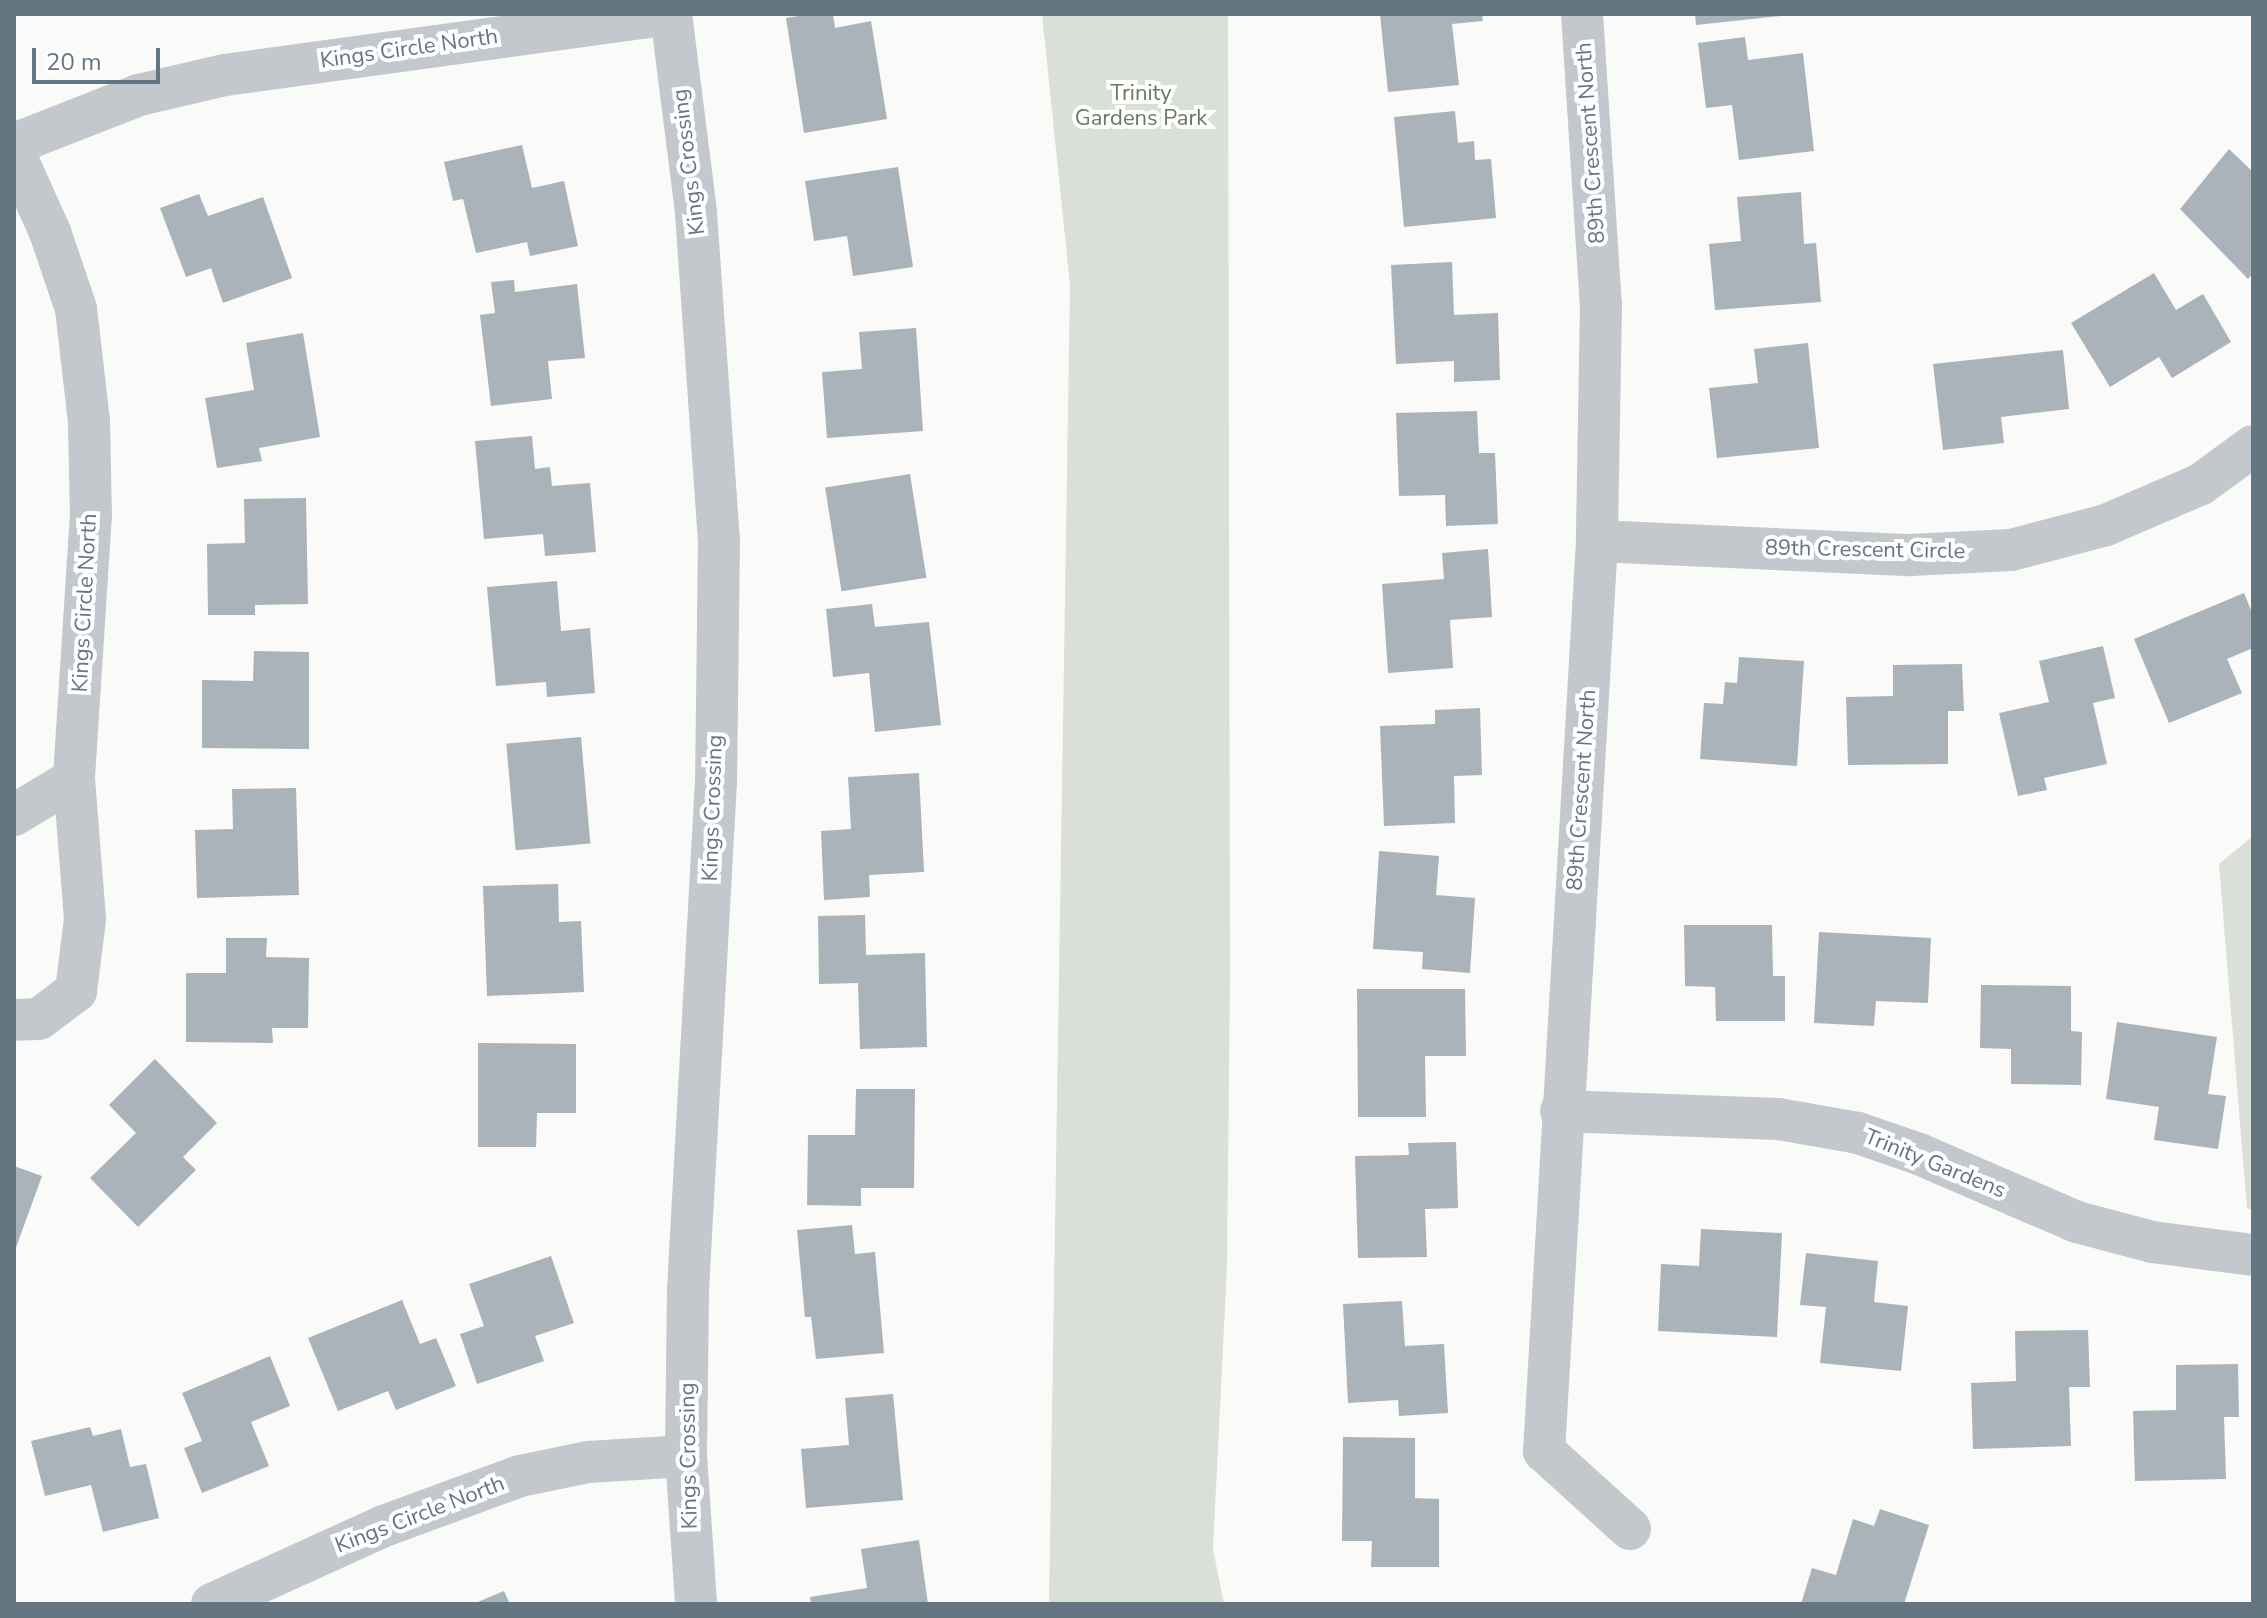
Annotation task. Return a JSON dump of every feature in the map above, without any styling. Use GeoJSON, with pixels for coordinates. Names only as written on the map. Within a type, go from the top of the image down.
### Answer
{"type":"FeatureCollection","features":[{"type":"Feature","properties":{"kind":"street","name":"Kings Circle North"},"geometry":{"type":"LineString","coordinates":[[14,144],[139,95],[225,75],[671,14]]}},
{"type":"Feature","properties":{"kind":"street","name":"Kings Crossing"},"geometry":{"type":"LineString","coordinates":[[671,14],[696,213],[719,539],[716,781],[688,1290],[686,1456],[696,1604]]}},
{"type":"Feature","properties":{"kind":"street","name":"89th Crescent North"},"geometry":{"type":"LineString","coordinates":[[1582,14],[1601,304],[1597,541],[1561,1111],[1544,1451],[1630,1529]]}},
{"type":"Feature","properties":{"kind":"street","name":"Kings Circle North"},"geometry":{"type":"LineString","coordinates":[[14,152],[50,232],[76,309],[89,422],[90,542],[74,779],[85,919],[76,991],[39,1019],[14,1020]]}},
{"type":"Feature","properties":{"kind":"street","name":"89th Crescent Circle"},"geometry":{"type":"LineString","coordinates":[[1597,541],[1911,555],[2011,550],[2106,525],[2201,484],[2253,446]]}},
{"type":"Feature","properties":{"kind":"street"},"geometry":{"type":"LineString","coordinates":[[14,815],[74,779]]}},
{"type":"Feature","properties":{"kind":"street","name":"Trinity Gardens"},"geometry":{"type":"LineString","coordinates":[[1561,1111],[1778,1119],[1858,1133],[1919,1154],[2077,1222],[2152,1242],[2253,1255]]}},
{"type":"Feature","properties":{"kind":"street","name":"Kings Circle North"},"geometry":{"type":"LineString","coordinates":[[212,1604],[384,1526],[520,1476],[588,1462],[686,1456]]}},
{"type":"Feature","properties":{"kind":"green space","name":"Trinity Gardens Park"},"geometry":{"type":"Polygon","coordinates":[[[1042,14],[1228,14],[1230,977],[1227,1266],[1213,1549],[1224,1604],[1049,1604],[1070,285],[1042,14]]]}},
{"type":"Feature","properties":{"kind":"green space"},"geometry":{"type":"Polygon","coordinates":[[[2253,836],[2253,1209],[2247,1209],[2219,864],[2253,836]]]}},
{"type":"Feature","properties":{"kind":"building"},"geometry":{"type":"Polygon","coordinates":[[[833,14],[835,28],[871,21],[887,119],[804,133],[786,18],[833,14]]]}},
{"type":"Feature","properties":{"kind":"building"},"geometry":{"type":"Polygon","coordinates":[[[1380,14],[1482,14],[1483,21],[1452,24],[1459,85],[1388,92],[1380,14]]]}},
{"type":"Feature","properties":{"kind":"building"},"geometry":{"type":"Polygon","coordinates":[[[1695,14],[1781,14],[1781,16],[1696,25],[1695,14]]]}},
{"type":"Feature","properties":{"kind":"building"},"geometry":{"type":"Polygon","coordinates":[[[1745,37],[1748,60],[1803,53],[1814,151],[1739,160],[1732,105],[1706,108],[1698,43],[1745,37]]]}},
{"type":"Feature","properties":{"kind":"building"},"geometry":{"type":"Polygon","coordinates":[[[1455,111],[1458,143],[1474,141],[1475,160],[1491,159],[1496,218],[1404,227],[1394,117],[1455,111]]]}},
{"type":"Feature","properties":{"kind":"building"},"geometry":{"type":"Polygon","coordinates":[[[522,145],[532,188],[564,181],[578,246],[530,256],[527,242],[476,253],[463,199],[453,201],[444,162],[522,145]]]}},
{"type":"Feature","properties":{"kind":"building"},"geometry":{"type":"Polygon","coordinates":[[[2229,149],[2253,172],[2253,273],[2248,279],[2180,209],[2229,149]]]}},
{"type":"Feature","properties":{"kind":"building"},"geometry":{"type":"Polygon","coordinates":[[[898,167],[913,267],[853,276],[847,236],[814,241],[805,181],[898,167]]]}},
{"type":"Feature","properties":{"kind":"building"},"geometry":{"type":"Polygon","coordinates":[[[1801,192],[1804,244],[1816,243],[1821,302],[1715,310],[1709,244],[1741,241],[1737,197],[1801,192]]]}},
{"type":"Feature","properties":{"kind":"building"},"geometry":{"type":"Polygon","coordinates":[[[199,194],[208,216],[263,197],[292,278],[223,303],[211,268],[186,277],[160,208],[199,194]]]}},
{"type":"Feature","properties":{"kind":"building"},"geometry":{"type":"Polygon","coordinates":[[[1452,262],[1454,315],[1498,313],[1500,380],[1454,382],[1454,361],[1396,364],[1391,265],[1452,262]]]}},
{"type":"Feature","properties":{"kind":"building"},"geometry":{"type":"Polygon","coordinates":[[[2154,273],[2176,310],[2203,294],[2231,342],[2172,378],[2159,357],[2110,387],[2071,323],[2154,273]]]}},
{"type":"Feature","properties":{"kind":"building"},"geometry":{"type":"Polygon","coordinates":[[[514,280],[515,292],[577,284],[585,358],[548,361],[552,399],[491,406],[480,315],[495,313],[491,282],[514,280]]]}},
{"type":"Feature","properties":{"kind":"building"},"geometry":{"type":"Polygon","coordinates":[[[916,328],[923,431],[827,438],[822,372],[862,369],[859,332],[916,328]]]}},
{"type":"Feature","properties":{"kind":"building"},"geometry":{"type":"Polygon","coordinates":[[[303,333],[320,437],[259,448],[262,461],[217,468],[205,398],[254,390],[246,343],[303,333]]]}},
{"type":"Feature","properties":{"kind":"building"},"geometry":{"type":"Polygon","coordinates":[[[1808,343],[1819,448],[1717,458],[1709,388],[1758,383],[1754,349],[1808,343]]]}},
{"type":"Feature","properties":{"kind":"building"},"geometry":{"type":"Polygon","coordinates":[[[2063,350],[2069,409],[2001,417],[2004,443],[1943,450],[1933,364],[2063,350]]]}},
{"type":"Feature","properties":{"kind":"building"},"geometry":{"type":"Polygon","coordinates":[[[1477,411],[1479,453],[1495,453],[1498,524],[1446,526],[1445,495],[1399,496],[1396,413],[1477,411]]]}},
{"type":"Feature","properties":{"kind":"building"},"geometry":{"type":"Polygon","coordinates":[[[532,436],[535,469],[550,467],[552,486],[590,483],[596,552],[545,556],[543,534],[484,539],[475,441],[532,436]]]}},
{"type":"Feature","properties":{"kind":"building"},"geometry":{"type":"Polygon","coordinates":[[[910,474],[926,578],[841,591],[825,487],[910,474]]]}},
{"type":"Feature","properties":{"kind":"building"},"geometry":{"type":"Polygon","coordinates":[[[306,498],[308,604],[255,605],[255,615],[208,615],[207,544],[245,543],[244,499],[306,498]]]}},
{"type":"Feature","properties":{"kind":"building"},"geometry":{"type":"Polygon","coordinates":[[[1488,549],[1492,617],[1450,620],[1453,668],[1388,673],[1382,584],[1444,579],[1442,553],[1488,549]]]}},
{"type":"Feature","properties":{"kind":"building"},"geometry":{"type":"Polygon","coordinates":[[[557,581],[561,631],[590,628],[595,693],[547,697],[546,682],[496,686],[487,587],[557,581]]]}},
{"type":"Feature","properties":{"kind":"building"},"geometry":{"type":"Polygon","coordinates":[[[2244,593],[2253,615],[2253,648],[2227,659],[2242,693],[2169,723],[2134,639],[2244,593]]]}},
{"type":"Feature","properties":{"kind":"building"},"geometry":{"type":"Polygon","coordinates":[[[872,604],[875,627],[929,622],[941,725],[875,732],[869,673],[833,677],[826,609],[872,604]]]}},
{"type":"Feature","properties":{"kind":"building"},"geometry":{"type":"Polygon","coordinates":[[[2103,646],[2115,698],[2093,703],[2107,764],[2044,778],[2047,790],[2018,796],[1999,713],[2049,702],[2039,661],[2103,646]]]}},
{"type":"Feature","properties":{"kind":"building"},"geometry":{"type":"Polygon","coordinates":[[[254,651],[309,652],[309,749],[202,748],[202,680],[253,681],[254,651]]]}},
{"type":"Feature","properties":{"kind":"building"},"geometry":{"type":"Polygon","coordinates":[[[1739,657],[1804,661],[1797,766],[1700,759],[1704,703],[1723,704],[1725,682],[1737,683],[1739,657]]]}},
{"type":"Feature","properties":{"kind":"building"},"geometry":{"type":"Polygon","coordinates":[[[1962,664],[1964,711],[1948,711],[1948,764],[1848,765],[1846,697],[1893,696],[1893,665],[1962,664]]]}},
{"type":"Feature","properties":{"kind":"building"},"geometry":{"type":"Polygon","coordinates":[[[1480,708],[1482,775],[1454,776],[1455,823],[1384,826],[1380,726],[1435,724],[1435,710],[1480,708]]]}},
{"type":"Feature","properties":{"kind":"building"},"geometry":{"type":"Polygon","coordinates":[[[581,737],[590,844],[516,850],[506,744],[581,737]]]}},
{"type":"Feature","properties":{"kind":"building"},"geometry":{"type":"Polygon","coordinates":[[[919,773],[924,872],[869,875],[870,897],[824,900],[821,831],[851,829],[848,777],[919,773]]]}},
{"type":"Feature","properties":{"kind":"building"},"geometry":{"type":"Polygon","coordinates":[[[296,788],[299,895],[197,898],[195,830],[233,829],[232,789],[296,788]]]}},
{"type":"Feature","properties":{"kind":"building"},"geometry":{"type":"Polygon","coordinates":[[[1379,851],[1439,856],[1436,895],[1475,898],[1470,973],[1422,969],[1423,952],[1373,949],[1379,851]]]}},
{"type":"Feature","properties":{"kind":"building"},"geometry":{"type":"Polygon","coordinates":[[[558,884],[559,922],[581,921],[584,992],[487,996],[483,886],[558,884]]]}},
{"type":"Feature","properties":{"kind":"building"},"geometry":{"type":"Polygon","coordinates":[[[865,915],[866,955],[925,953],[927,1047],[860,1049],[858,983],[819,984],[818,916],[865,915]]]}},
{"type":"Feature","properties":{"kind":"building"},"geometry":{"type":"Polygon","coordinates":[[[1684,925],[1772,925],[1773,976],[1785,976],[1785,1021],[1716,1021],[1715,987],[1685,986],[1684,925]]]}},
{"type":"Feature","properties":{"kind":"building"},"geometry":{"type":"Polygon","coordinates":[[[1819,932],[1931,938],[1928,1003],[1876,1001],[1874,1026],[1814,1023],[1819,932]]]}},
{"type":"Feature","properties":{"kind":"building"},"geometry":{"type":"Polygon","coordinates":[[[226,938],[267,938],[266,957],[309,958],[308,1028],[272,1028],[273,1043],[186,1042],[186,973],[226,973],[226,938]]]}},
{"type":"Feature","properties":{"kind":"building"},"geometry":{"type":"Polygon","coordinates":[[[1981,985],[2071,986],[2071,1031],[2082,1032],[2081,1085],[2011,1084],[2011,1049],[1980,1048],[1981,985]]]}},
{"type":"Feature","properties":{"kind":"building"},"geometry":{"type":"Polygon","coordinates":[[[1357,989],[1465,989],[1466,1056],[1425,1056],[1426,1117],[1358,1117],[1357,989]]]}},
{"type":"Feature","properties":{"kind":"building"},"geometry":{"type":"Polygon","coordinates":[[[2117,1022],[2217,1037],[2208,1094],[2226,1096],[2218,1149],[2154,1140],[2159,1107],[2106,1099],[2117,1022]]]}},
{"type":"Feature","properties":{"kind":"building"},"geometry":{"type":"Polygon","coordinates":[[[478,1043],[576,1044],[576,1113],[537,1113],[536,1147],[478,1147],[478,1043]]]}},
{"type":"Feature","properties":{"kind":"building"},"geometry":{"type":"Polygon","coordinates":[[[155,1059],[217,1123],[183,1157],[196,1170],[138,1227],[90,1178],[136,1133],[109,1105],[155,1059]]]}},
{"type":"Feature","properties":{"kind":"building"},"geometry":{"type":"Polygon","coordinates":[[[856,1089],[915,1089],[914,1188],[861,1188],[861,1206],[807,1205],[808,1135],[855,1135],[856,1089]]]}},
{"type":"Feature","properties":{"kind":"building"},"geometry":{"type":"Polygon","coordinates":[[[1456,1142],[1458,1208],[1425,1209],[1427,1257],[1358,1258],[1355,1156],[1409,1155],[1408,1143],[1456,1142]]]}},
{"type":"Feature","properties":{"kind":"building"},"geometry":{"type":"Polygon","coordinates":[[[14,1166],[42,1176],[14,1253],[14,1166]]]}},
{"type":"Feature","properties":{"kind":"building"},"geometry":{"type":"Polygon","coordinates":[[[852,1225],[855,1254],[875,1252],[884,1353],[816,1359],[811,1317],[805,1317],[797,1230],[852,1225]]]}},
{"type":"Feature","properties":{"kind":"building"},"geometry":{"type":"Polygon","coordinates":[[[1701,1229],[1782,1233],[1777,1337],[1658,1331],[1661,1264],[1699,1266],[1701,1229]]]}},
{"type":"Feature","properties":{"kind":"building"},"geometry":{"type":"Polygon","coordinates":[[[1806,1253],[1878,1261],[1874,1302],[1908,1306],[1901,1371],[1820,1363],[1826,1307],[1800,1305],[1806,1253]]]}},
{"type":"Feature","properties":{"kind":"building"},"geometry":{"type":"Polygon","coordinates":[[[551,1256],[574,1323],[535,1336],[544,1361],[477,1384],[460,1334],[484,1326],[469,1284],[551,1256]]]}},
{"type":"Feature","properties":{"kind":"building"},"geometry":{"type":"Polygon","coordinates":[[[402,1300],[420,1344],[436,1338],[456,1386],[396,1410],[388,1391],[338,1411],[308,1338],[402,1300]]]}},
{"type":"Feature","properties":{"kind":"building"},"geometry":{"type":"Polygon","coordinates":[[[1402,1301],[1405,1346],[1444,1344],[1448,1413],[1399,1416],[1398,1400],[1348,1403],[1343,1304],[1402,1301]]]}},
{"type":"Feature","properties":{"kind":"building"},"geometry":{"type":"Polygon","coordinates":[[[2088,1330],[2090,1387],[2069,1387],[2071,1446],[1973,1449],[1971,1383],[2016,1381],[2015,1331],[2088,1330]]]}},
{"type":"Feature","properties":{"kind":"building"},"geometry":{"type":"Polygon","coordinates":[[[270,1356],[290,1406],[251,1422],[269,1466],[202,1493],[184,1448],[202,1441],[182,1393],[270,1356]]]}},
{"type":"Feature","properties":{"kind":"building"},"geometry":{"type":"Polygon","coordinates":[[[2238,1364],[2239,1417],[2224,1417],[2226,1479],[2135,1481],[2133,1411],[2176,1410],[2176,1365],[2238,1364]]]}},
{"type":"Feature","properties":{"kind":"building"},"geometry":{"type":"Polygon","coordinates":[[[893,1394],[903,1500],[806,1508],[801,1449],[849,1445],[845,1398],[893,1394]]]}},
{"type":"Feature","properties":{"kind":"building"},"geometry":{"type":"Polygon","coordinates":[[[90,1427],[93,1436],[121,1429],[130,1467],[146,1464],[159,1518],[103,1532],[91,1485],[45,1496],[31,1441],[90,1427]]]}},
{"type":"Feature","properties":{"kind":"building"},"geometry":{"type":"Polygon","coordinates":[[[1343,1437],[1415,1438],[1415,1498],[1439,1499],[1439,1567],[1371,1567],[1372,1541],[1342,1541],[1343,1437]]]}},
{"type":"Feature","properties":{"kind":"building"},"geometry":{"type":"Polygon","coordinates":[[[1880,1509],[1929,1525],[1904,1604],[1801,1604],[1812,1568],[1836,1575],[1853,1519],[1874,1526],[1880,1509]]]}},
{"type":"Feature","properties":{"kind":"building"},"geometry":{"type":"Polygon","coordinates":[[[919,1540],[928,1604],[811,1604],[810,1597],[867,1588],[861,1549],[919,1540]]]}},
{"type":"Feature","properties":{"kind":"building"},"geometry":{"type":"Polygon","coordinates":[[[504,1591],[510,1604],[473,1604],[504,1591]]]}}]}
